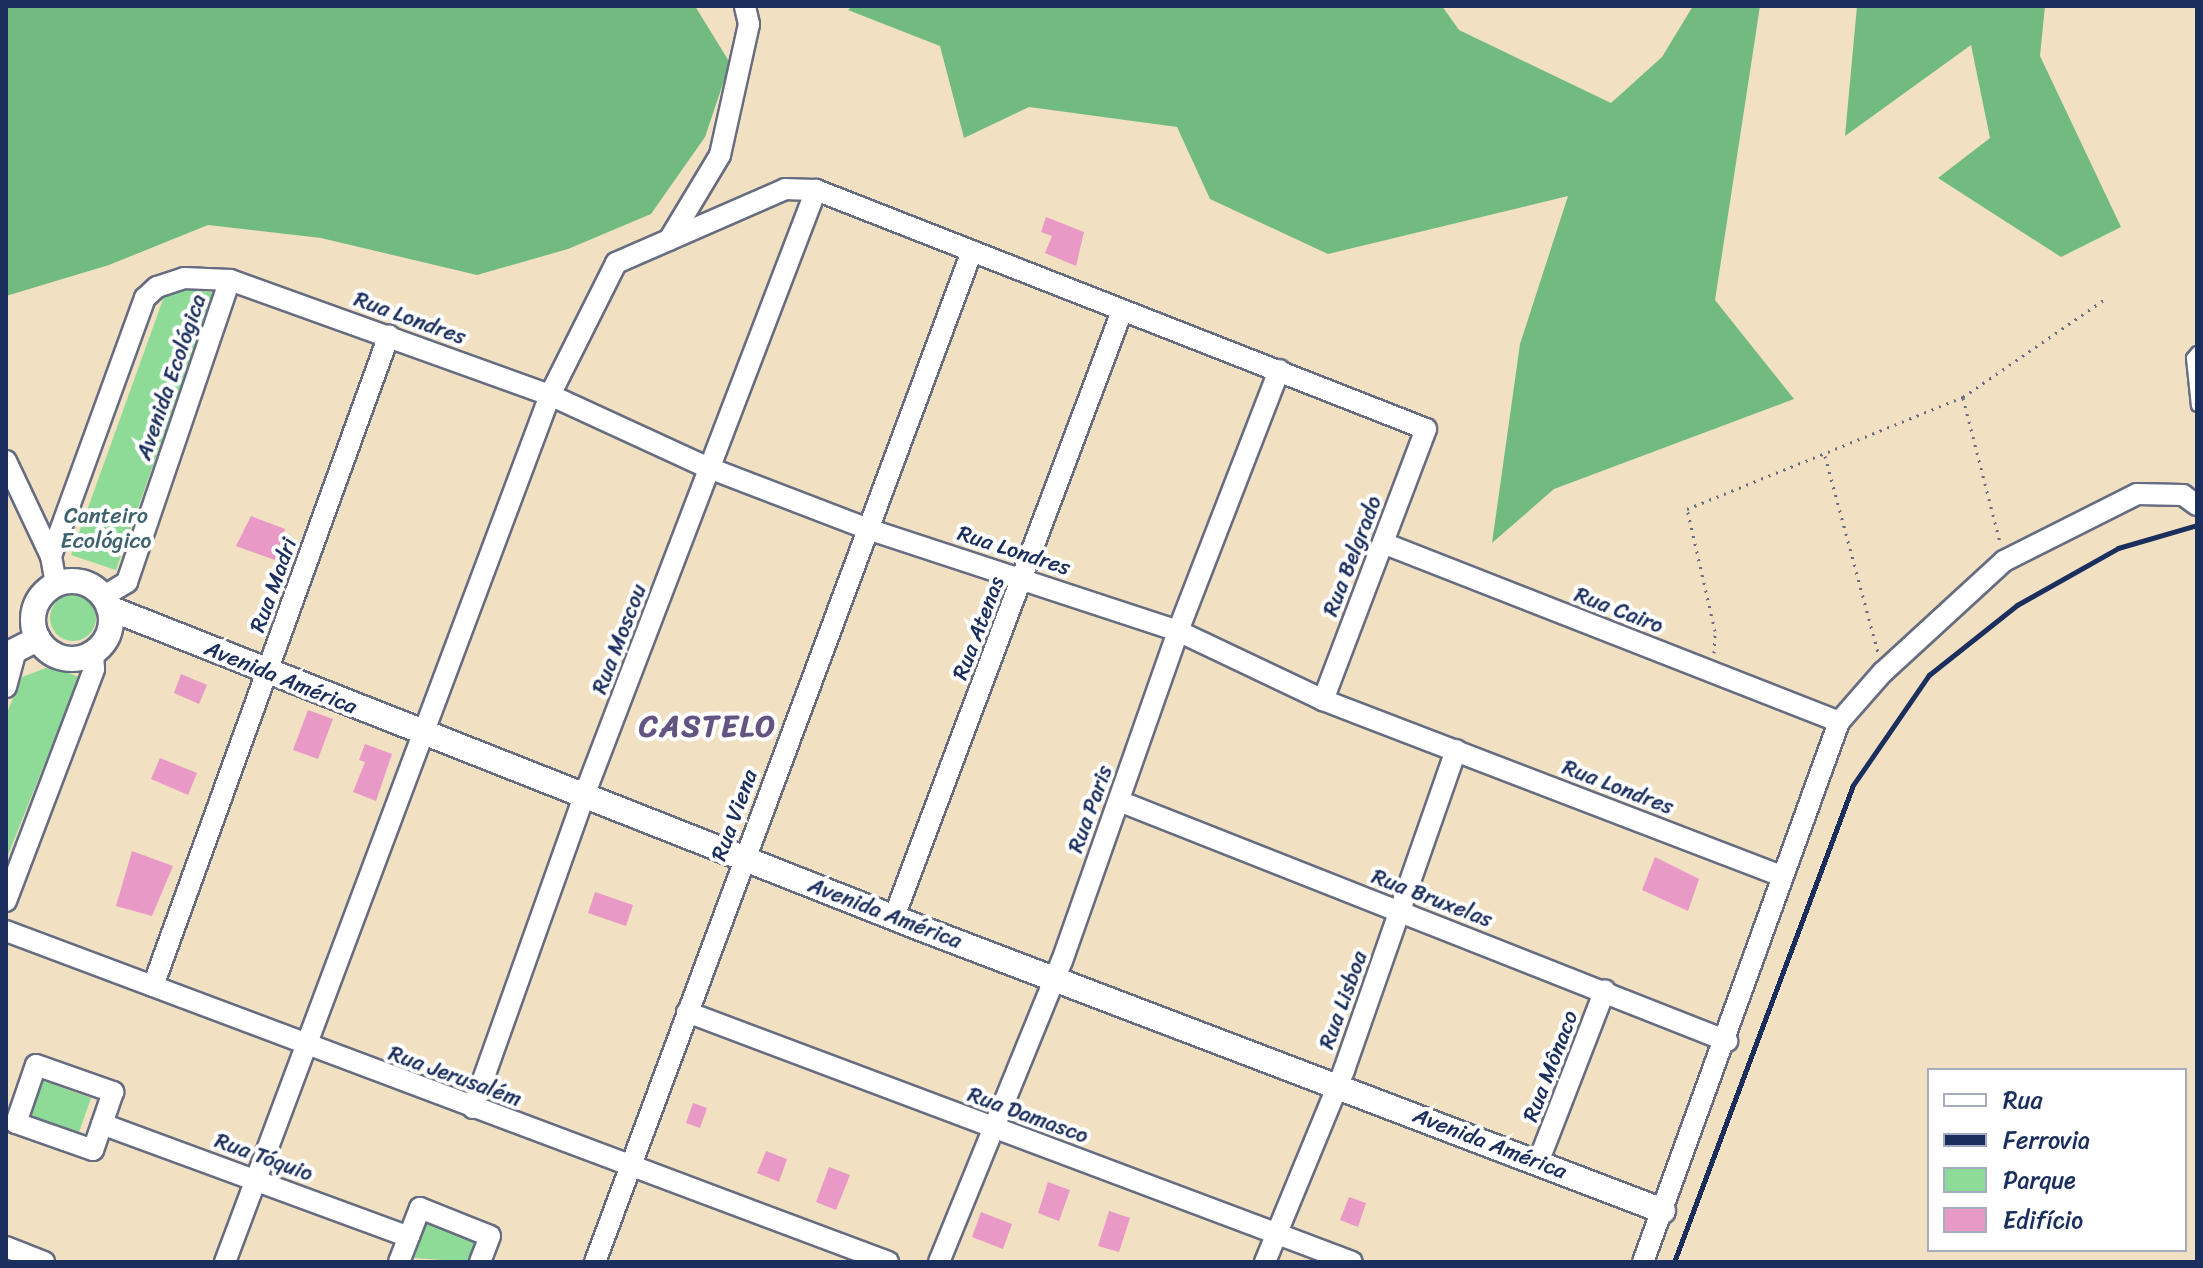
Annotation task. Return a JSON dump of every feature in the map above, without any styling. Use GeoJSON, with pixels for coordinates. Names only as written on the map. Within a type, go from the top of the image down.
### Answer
{"type":"FeatureCollection","features":[{"type":"Feature","properties":{"kind":"street"},"geometry":{"type":"LineString","coordinates":[[669,240],[720,155],[749,24],[745,6]]}},
{"type":"Feature","properties":{"kind":"street"},"geometry":{"type":"LineString","coordinates":[[225,1262],[550,395],[616,263],[785,189],[816,190],[1279,370]]}},
{"type":"Feature","properties":{"kind":"street","name":"Rua Moscou"},"geometry":{"type":"LineString","coordinates":[[473,1108],[585,793],[816,190]]}},
{"type":"Feature","properties":{"kind":"street","name":"Rua Viena"},"geometry":{"type":"LineString","coordinates":[[595,1262],[865,528],[972,251]]}},
{"type":"Feature","properties":{"kind":"street","name":"Avenida Ecológica"},"geometry":{"type":"LineString","coordinates":[[51,556],[145,298],[157,287],[184,278],[230,280],[127,582],[106,602]]}},
{"type":"Feature","properties":{"kind":"street","name":"Rua Londres"},"geometry":{"type":"LineString","coordinates":[[230,280],[550,395],[709,468],[865,528],[1023,576],[1178,631],[1323,700],[1780,875]]}},
{"type":"Feature","properties":{"kind":"street","name":"Rua Atenas"},"geometry":{"type":"LineString","coordinates":[[894,917],[1122,311]]}},
{"type":"Feature","properties":{"kind":"street","name":"Rua Madri"},"geometry":{"type":"LineString","coordinates":[[153,986],[389,335]]}},
{"type":"Feature","properties":{"kind":"street","name":"Rua Belgrado"},"geometry":{"type":"LineString","coordinates":[[1279,370],[1426,429],[1323,700]]}},
{"type":"Feature","properties":{"kind":"street","name":"Rua Paris"},"geometry":{"type":"LineString","coordinates":[[939,1262],[1054,979],[1178,631],[1279,370]]}},
{"type":"Feature","properties":{"kind":"street"},"geometry":{"type":"LineString","coordinates":[[6,461],[51,556],[56,583],[37,601],[33,627],[20,648],[6,687]]}},
{"type":"Feature","properties":{"kind":"street"},"geometry":{"type":"LineString","coordinates":[[1643,1262],[1727,1041],[1780,875],[1839,722],[1883,672],[2004,561],[2137,494],[2183,495],[2197,505]]}},
{"type":"Feature","properties":{"kind":"street","name":"Rua Cairo"},"geometry":{"type":"LineString","coordinates":[[1383,543],[1839,722]]}},
{"type":"Feature","properties":{"kind":"street","name":"Avenida América"},"geometry":{"type":"LineString","coordinates":[[56,583],[82,581],[106,602],[266,673],[585,793],[1054,979],[1539,1160],[1663,1211]]}},
{"type":"Feature","properties":{"kind":"street"},"geometry":{"type":"LineString","coordinates":[[20,648],[45,649],[69,659],[93,653],[109,633],[106,602]]}},
{"type":"Feature","properties":{"kind":"street"},"geometry":{"type":"LineString","coordinates":[[6,901],[94,669],[93,653]]}},
{"type":"Feature","properties":{"kind":"street","name":"Rua Lisboa"},"geometry":{"type":"LineString","coordinates":[[1265,1262],[1336,1086],[1456,750]]}},
{"type":"Feature","properties":{"kind":"street","name":"Rua Bruxelas"},"geometry":{"type":"LineString","coordinates":[[1119,801],[1400,913],[1605,990],[1727,1041]]}},
{"type":"Feature","properties":{"kind":"street","name":"Rua Jerusalém"},"geometry":{"type":"LineString","coordinates":[[6,931],[888,1262]]}},
{"type":"Feature","properties":{"kind":"street","name":"Rua Mônaco"},"geometry":{"type":"LineString","coordinates":[[1539,1160],[1605,990]]}},
{"type":"Feature","properties":{"kind":"street","name":"Rua Damasco"},"geometry":{"type":"LineString","coordinates":[[687,1012],[1352,1262]]}},
{"type":"Feature","properties":{"kind":"street"},"geometry":{"type":"LineString","coordinates":[[36,1065],[113,1092],[102,1124],[93,1150],[16,1123],[36,1065]]}},
{"type":"Feature","properties":{"kind":"street","name":"Rua Tóquio"},"geometry":{"type":"LineString","coordinates":[[102,1124],[409,1237]]}},
{"type":"Feature","properties":{"kind":"street"},"geometry":{"type":"LineString","coordinates":[[399,1262],[420,1208],[490,1236],[480,1262]]}},
{"type":"Feature","properties":{"kind":"street"},"geometry":{"type":"LineString","coordinates":[[6,1247],[44,1262]]}},
{"type":"Feature","properties":{"kind":"lane"},"geometry":{"type":"LineString","coordinates":[[2197,352],[2192,358],[2197,406]]}},
{"type":"Feature","properties":{"kind":"path"},"geometry":{"type":"LineString","coordinates":[[1713,673],[1715,631],[1687,509],[1963,397],[2105,299]]}},
{"type":"Feature","properties":{"kind":"path"},"geometry":{"type":"LineString","coordinates":[[1963,397],[2004,561]]}},
{"type":"Feature","properties":{"kind":"path"},"geometry":{"type":"LineString","coordinates":[[1824,455],[1883,672]]}},
{"type":"Feature","properties":{"kind":"green space"},"geometry":{"type":"Polygon","coordinates":[[[6,6],[695,6],[730,63],[705,137],[651,214],[568,249],[477,275],[321,238],[208,225],[109,265],[6,296],[6,6]]]}},
{"type":"Feature","properties":{"kind":"green space"},"geometry":{"type":"Polygon","coordinates":[[[853,6],[1442,6],[1459,30],[1611,103],[1662,57],[1693,6],[1760,6],[1715,300],[1794,399],[1554,489],[1492,543],[1520,344],[1568,196],[1328,254],[1210,199],[1177,127],[1029,107],[964,138],[940,46],[848,10],[853,6]]]}},
{"type":"Feature","properties":{"kind":"green space"},"geometry":{"type":"Polygon","coordinates":[[[1857,6],[2045,6],[2040,56],[2121,227],[2061,257],[1938,178],[1990,138],[1971,45],[1845,136],[1857,6]]]}},
{"type":"Feature","properties":{"kind":"green space","name":"Canteiro Ecológico"},"geometry":{"type":"Polygon","coordinates":[[[187,287],[214,293],[116,570],[71,555],[166,291],[187,287]]]}},
{"type":"Feature","properties":{"kind":"green space"},"geometry":{"type":"Polygon","coordinates":[[[73,595],[89,602],[96,618],[89,634],[73,641],[57,634],[50,618],[57,602],[73,595]]]}},
{"type":"Feature","properties":{"kind":"green space"},"geometry":{"type":"Polygon","coordinates":[[[51,666],[79,677],[6,860],[6,715],[22,677],[51,666]]]}},
{"type":"Feature","properties":{"kind":"green space"},"geometry":{"type":"Polygon","coordinates":[[[41,1080],[91,1098],[78,1135],[28,1117],[41,1080]]]}},
{"type":"Feature","properties":{"kind":"green space"},"geometry":{"type":"Polygon","coordinates":[[[427,1223],[477,1242],[470,1262],[414,1258],[427,1223]]]}},
{"type":"Feature","properties":{"kind":"building"},"geometry":{"type":"Polygon","coordinates":[[[1046,217],[1084,232],[1076,266],[1045,253],[1052,236],[1041,232],[1046,217]]]}},
{"type":"Feature","properties":{"kind":"building"},"geometry":{"type":"Polygon","coordinates":[[[251,516],[285,529],[275,560],[236,546],[251,516]]]}},
{"type":"Feature","properties":{"kind":"building"},"geometry":{"type":"Polygon","coordinates":[[[181,674],[207,685],[199,704],[174,693],[181,674]]]}},
{"type":"Feature","properties":{"kind":"building"},"geometry":{"type":"Polygon","coordinates":[[[308,710],[333,719],[318,759],[293,750],[308,710]]]}},
{"type":"Feature","properties":{"kind":"building"},"geometry":{"type":"Polygon","coordinates":[[[365,744],[392,754],[376,801],[353,792],[365,762],[359,760],[365,744]]]}},
{"type":"Feature","properties":{"kind":"building"},"geometry":{"type":"Polygon","coordinates":[[[160,758],[197,773],[188,795],[151,779],[160,758]]]}},
{"type":"Feature","properties":{"kind":"building"},"geometry":{"type":"Polygon","coordinates":[[[132,851],[173,866],[152,916],[116,906],[132,851]]]}},
{"type":"Feature","properties":{"kind":"building"},"geometry":{"type":"Polygon","coordinates":[[[1655,857],[1699,879],[1688,911],[1642,890],[1655,857]]]}},
{"type":"Feature","properties":{"kind":"building"},"geometry":{"type":"Polygon","coordinates":[[[595,892],[633,905],[626,926],[588,913],[595,892]]]}},
{"type":"Feature","properties":{"kind":"building"},"geometry":{"type":"Polygon","coordinates":[[[693,1103],[707,1108],[700,1128],[686,1123],[693,1103]]]}},
{"type":"Feature","properties":{"kind":"building"},"geometry":{"type":"Polygon","coordinates":[[[766,1151],[787,1159],[779,1182],[757,1173],[766,1151]]]}},
{"type":"Feature","properties":{"kind":"building"},"geometry":{"type":"Polygon","coordinates":[[[829,1167],[850,1175],[836,1210],[816,1202],[829,1167]]]}},
{"type":"Feature","properties":{"kind":"building"},"geometry":{"type":"Polygon","coordinates":[[[1048,1182],[1070,1190],[1059,1221],[1038,1213],[1048,1182]]]}},
{"type":"Feature","properties":{"kind":"building"},"geometry":{"type":"Polygon","coordinates":[[[1349,1197],[1366,1203],[1358,1227],[1340,1220],[1349,1197]]]}},
{"type":"Feature","properties":{"kind":"building"},"geometry":{"type":"Polygon","coordinates":[[[1109,1211],[1130,1218],[1119,1252],[1098,1246],[1109,1211]]]}},
{"type":"Feature","properties":{"kind":"building"},"geometry":{"type":"Polygon","coordinates":[[[981,1212],[1012,1224],[1003,1249],[972,1237],[981,1212]]]}},
{"type":"Feature","properties":{"kind":"railway"},"geometry":{"type":"LineString","coordinates":[[1674,1262],[1853,785],[1929,675],[2017,605],[2118,548],[2197,525]]}},
{"type":"Feature","properties":{"kind":"district","name":"CASTELO"},"geometry":{"type":"Point","coordinates":[708,726]}}]}
